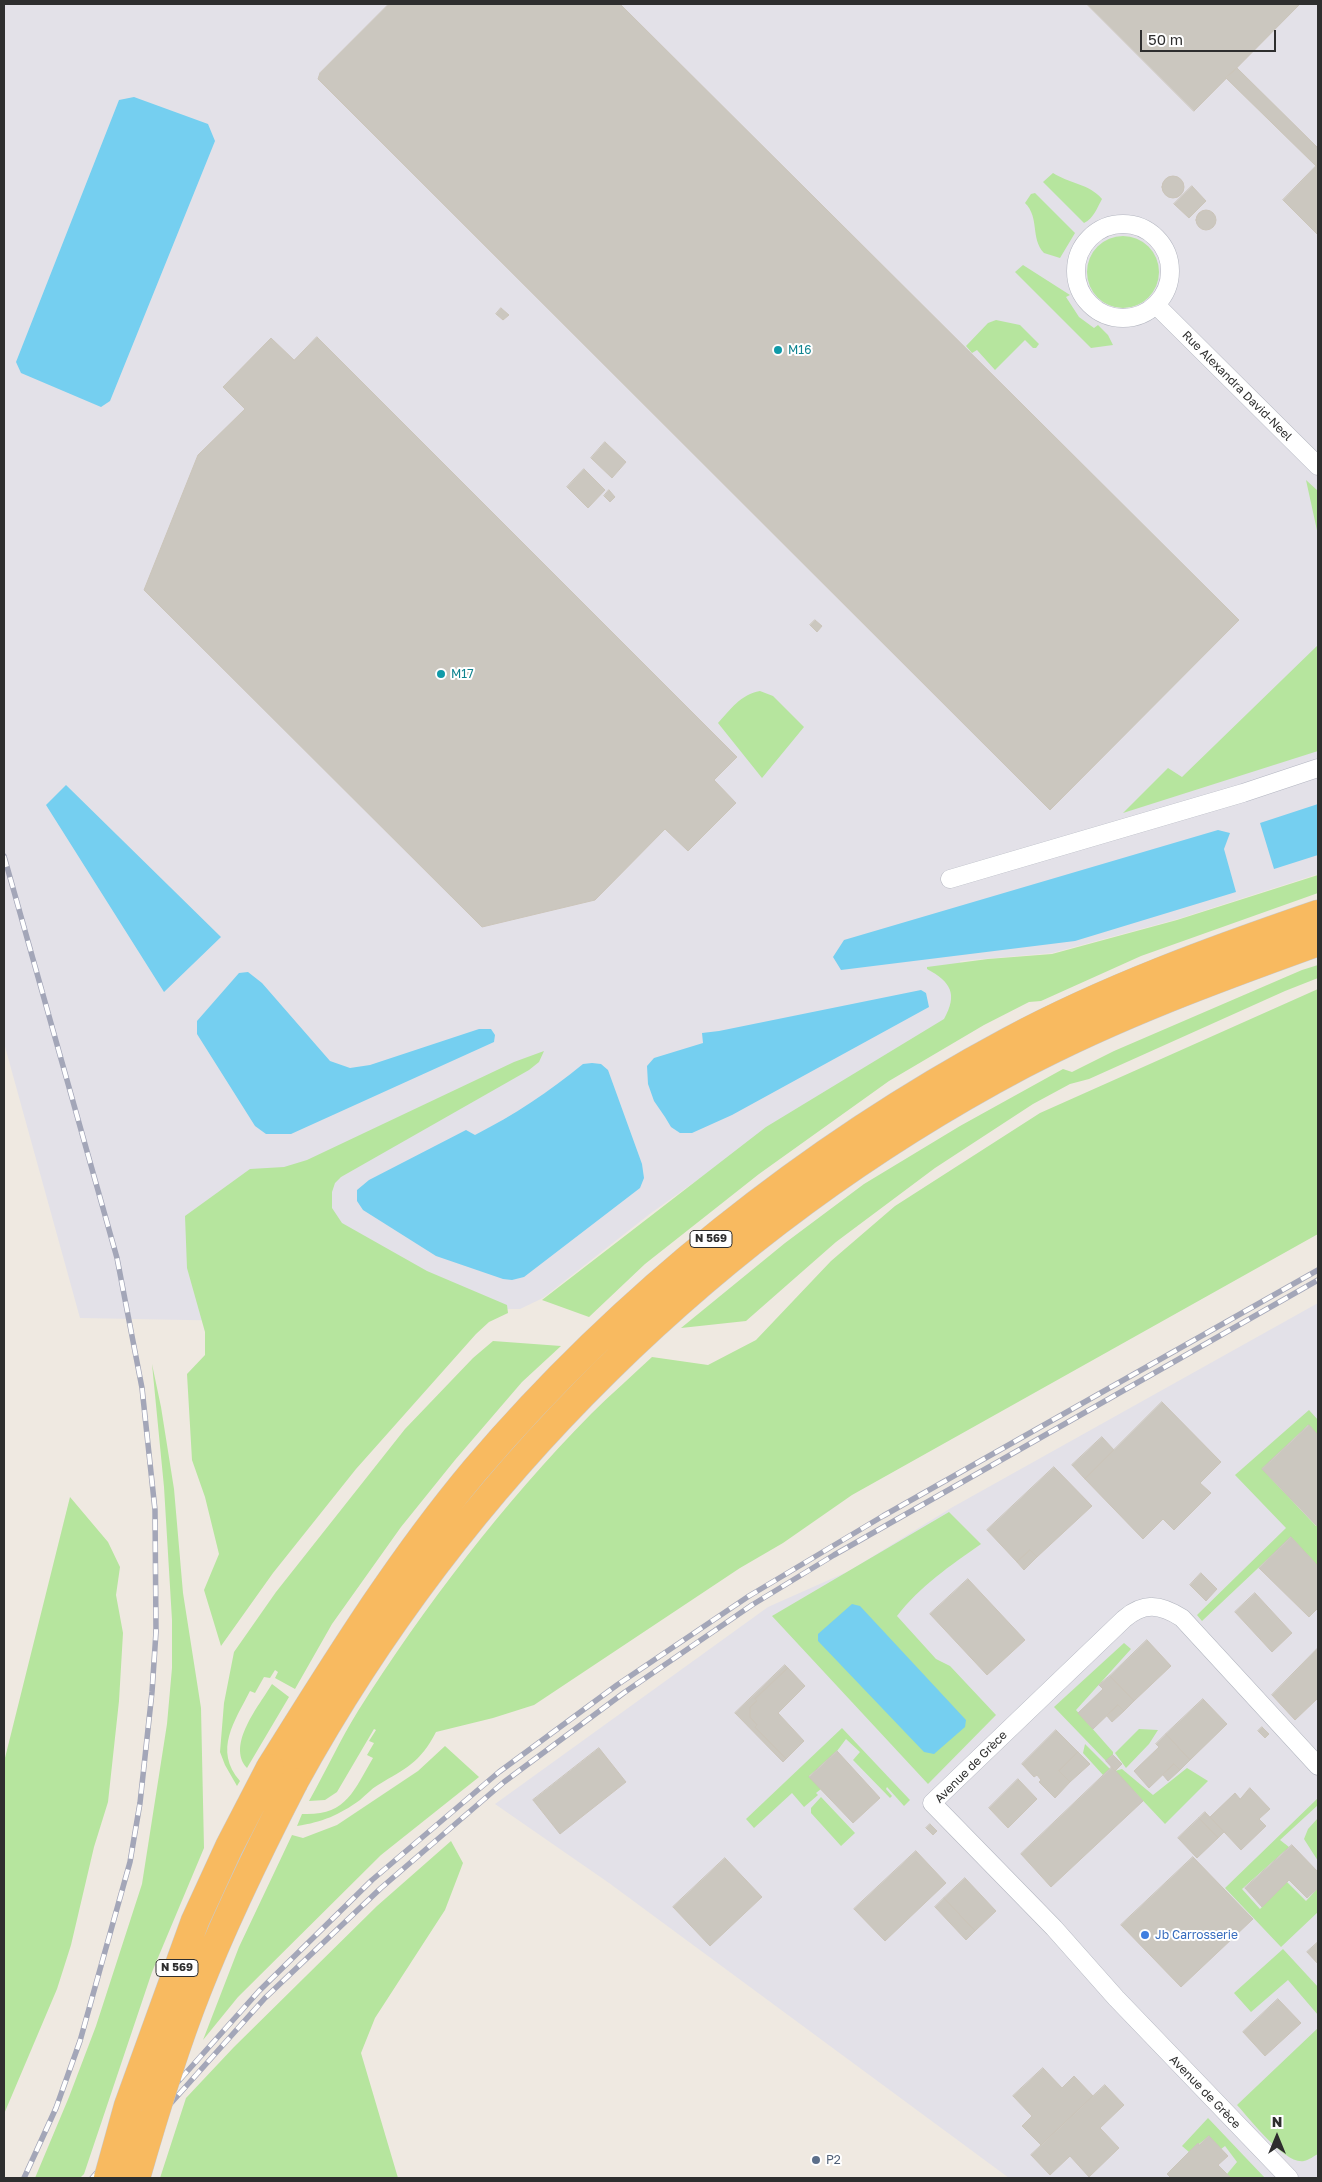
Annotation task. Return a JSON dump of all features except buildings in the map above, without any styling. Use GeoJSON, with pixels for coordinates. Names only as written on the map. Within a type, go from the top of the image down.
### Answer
{"type":"FeatureCollection","features":[{"type":"Feature","properties":{"kind":"highway","name":"N 569"},"geometry":{"type":"LineString","coordinates":[[108,2178],[128,2106],[195,1921],[229,1847],[270,1768],[356,1630],[402,1564],[474,1471],[554,1383],[633,1308],[713,1238],[816,1158],[908,1099],[1011,1040],[1105,995],[1221,947],[1318,914]]}},
{"type":"Feature","properties":{"kind":"highway","name":"N 569"},"geometry":{"type":"LineString","coordinates":[[136,2178],[155,2110],[196,1992],[255,1857],[294,1782],[374,1652],[424,1578],[496,1488],[572,1405],[654,1325],[734,1254],[834,1181],[922,1121],[1024,1064],[1119,1019],[1234,972],[1318,942]]}},
{"type":"Feature","properties":{"kind":"street"},"geometry":{"type":"LineString","coordinates":[[1129,224],[1149,231],[1164,246],[1170,264],[1168,288],[1156,306],[1138,316],[1120,319],[1097,311],[1082,296],[1075,276],[1078,255],[1089,237],[1108,226],[1129,224]]}},
{"type":"Feature","properties":{"kind":"street","name":"Rue Alexandra David-Neel"},"geometry":{"type":"LineString","coordinates":[[1156,306],[1318,466]]}},
{"type":"Feature","properties":{"kind":"street"},"geometry":{"type":"LineString","coordinates":[[950,879],[1318,768]]}},
{"type":"Feature","properties":{"kind":"street","name":"Avenue de Grèce"},"geometry":{"type":"LineString","coordinates":[[1289,2178],[1116,1998],[1054,1928],[932,1803],[1124,1619],[1134,1610],[1143,1607],[1162,1608],[1182,1618],[1318,1766]]}},
{"type":"Feature","properties":{"kind":"shaded area"},"geometry":{"type":"Polygon","coordinates":[[[4,4],[1318,4],[1318,874],[1178,919],[1052,953],[960,961],[974,1014],[768,1130],[651,1213],[543,1298],[520,1309],[508,1309],[457,1325],[80,1318],[4,1043],[4,4]]]}},
{"type":"Feature","properties":{"kind":"shaded area"},"geometry":{"type":"Polygon","coordinates":[[[1318,1303],[1318,2178],[1009,2178],[609,1883],[495,1804],[768,1607],[849,1571],[951,1508],[1318,1303]]]}},
{"type":"Feature","properties":{"kind":"green space"},"geometry":{"type":"Polygon","coordinates":[[[1053,173],[1091,190],[1102,199],[1095,213],[1084,223],[1043,182],[1053,173]]]}},
{"type":"Feature","properties":{"kind":"green space"},"geometry":{"type":"Polygon","coordinates":[[[1035,193],[1075,233],[1060,258],[1044,253],[1037,241],[1032,215],[1025,203],[1031,194],[1035,193]]]}},
{"type":"Feature","properties":{"kind":"green space"},"geometry":{"type":"Polygon","coordinates":[[[1123,236],[1143,242],[1153,252],[1159,272],[1153,292],[1143,302],[1123,308],[1103,302],[1093,292],[1087,272],[1093,252],[1103,242],[1123,236]]]}},
{"type":"Feature","properties":{"kind":"green space"},"geometry":{"type":"Polygon","coordinates":[[[1023,265],[1070,295],[1066,297],[1079,317],[1094,328],[1098,325],[1108,335],[1113,345],[1091,348],[1015,272],[1023,265]]]}},
{"type":"Feature","properties":{"kind":"green space"},"geometry":{"type":"Polygon","coordinates":[[[996,320],[1020,325],[1039,344],[1036,348],[1033,348],[1025,340],[995,370],[977,350],[972,353],[966,346],[988,323],[996,320]]]}},
{"type":"Feature","properties":{"kind":"green space"},"geometry":{"type":"Polygon","coordinates":[[[1306,480],[1318,491],[1318,535],[1306,480]]]}},
{"type":"Feature","properties":{"kind":"green space"},"geometry":{"type":"Polygon","coordinates":[[[1318,645],[1318,751],[1123,813],[1168,768],[1182,777],[1318,645]]]}},
{"type":"Feature","properties":{"kind":"green space"},"geometry":{"type":"Polygon","coordinates":[[[760,691],[773,696],[804,727],[762,778],[718,723],[747,695],[760,691]]]}},
{"type":"Feature","properties":{"kind":"green space"},"geometry":{"type":"Polygon","coordinates":[[[1318,875],[1318,893],[1141,956],[1041,1001],[1029,1002],[984,1025],[889,1081],[759,1174],[645,1264],[589,1317],[542,1300],[766,1127],[944,1019],[951,1002],[950,990],[942,979],[927,969],[927,967],[988,959],[1052,954],[1177,920],[1318,875]]]}},
{"type":"Feature","properties":{"kind":"green space"},"geometry":{"type":"Polygon","coordinates":[[[1318,965],[1318,978],[1089,1079],[1070,1084],[1033,1104],[935,1168],[836,1242],[746,1321],[681,1328],[785,1243],[864,1184],[960,1126],[1063,1069],[1072,1072],[1114,1051],[1302,970],[1318,965]]]}},
{"type":"Feature","properties":{"kind":"green space"},"geometry":{"type":"Polygon","coordinates":[[[1318,989],[1318,1234],[852,1495],[783,1543],[740,1568],[534,1705],[493,1718],[436,1732],[424,1751],[412,1764],[375,1787],[360,1800],[338,1814],[323,1820],[297,1826],[302,1814],[317,1814],[339,1806],[360,1781],[373,1758],[367,1755],[374,1743],[369,1741],[376,1730],[374,1729],[337,1792],[325,1800],[309,1801],[345,1733],[383,1672],[467,1556],[496,1519],[559,1448],[652,1357],[708,1365],[756,1340],[831,1261],[895,1206],[1040,1113],[1318,989]]]}},
{"type":"Feature","properties":{"kind":"green space"},"geometry":{"type":"Polygon","coordinates":[[[544,1051],[539,1062],[529,1070],[341,1177],[335,1183],[332,1192],[332,1208],[342,1223],[427,1271],[507,1305],[508,1313],[489,1322],[476,1334],[356,1469],[273,1573],[221,1646],[204,1590],[219,1554],[205,1497],[192,1460],[187,1374],[205,1355],[205,1332],[187,1268],[185,1216],[250,1169],[284,1167],[307,1160],[514,1062],[544,1051]]]}},
{"type":"Feature","properties":{"kind":"green space"},"geometry":{"type":"Polygon","coordinates":[[[493,1341],[561,1346],[522,1382],[401,1527],[332,1624],[295,1689],[275,1678],[278,1672],[275,1670],[270,1678],[264,1677],[255,1693],[250,1691],[233,1724],[227,1747],[232,1769],[240,1781],[237,1786],[220,1752],[224,1703],[234,1652],[276,1592],[405,1429],[473,1358],[493,1341]]]}},
{"type":"Feature","properties":{"kind":"green space"},"geometry":{"type":"Polygon","coordinates":[[[152,1364],[174,1489],[183,1593],[201,1708],[204,1848],[152,1972],[84,2174],[80,2178],[35,2178],[96,2026],[142,1884],[167,1724],[172,1668],[172,1620],[164,1487],[152,1364]]]}},
{"type":"Feature","properties":{"kind":"green space"},"geometry":{"type":"Polygon","coordinates":[[[1309,1410],[1318,1420],[1318,1435],[1308,1425],[1262,1469],[1316,1526],[1318,1524],[1318,1566],[1291,1537],[1202,1621],[1197,1615],[1286,1528],[1235,1475],[1309,1410]]]}},
{"type":"Feature","properties":{"kind":"green space"},"geometry":{"type":"Polygon","coordinates":[[[70,1497],[108,1542],[120,1567],[116,1595],[123,1633],[119,1701],[108,1802],[94,1847],[71,1945],[57,1989],[4,2114],[4,1762],[70,1497]]]}},
{"type":"Feature","properties":{"kind":"green space"},"geometry":{"type":"Polygon","coordinates":[[[949,1512],[981,1544],[925,1586],[897,1616],[936,1659],[950,1666],[996,1715],[928,1784],[772,1616],[949,1512]]]}},
{"type":"Feature","properties":{"kind":"green space"},"geometry":{"type":"Polygon","coordinates":[[[1124,1643],[1131,1649],[1076,1710],[1113,1752],[1113,1755],[1106,1761],[1054,1707],[1124,1643]]]}},
{"type":"Feature","properties":{"kind":"green space"},"geometry":{"type":"Polygon","coordinates":[[[272,1684],[289,1697],[247,1768],[242,1759],[240,1748],[242,1737],[253,1714],[272,1684]]]}},
{"type":"Feature","properties":{"kind":"green space"},"geometry":{"type":"Polygon","coordinates":[[[842,1728],[910,1800],[904,1806],[887,1787],[886,1789],[892,1796],[890,1798],[853,1760],[860,1752],[846,1739],[837,1751],[809,1776],[821,1789],[816,1793],[818,1795],[804,1807],[792,1793],[754,1828],[746,1819],[842,1728]]]}},
{"type":"Feature","properties":{"kind":"green space"},"geometry":{"type":"Polygon","coordinates":[[[1139,1729],[1158,1730],[1149,1744],[1126,1768],[1115,1753],[1139,1729]]]}},
{"type":"Feature","properties":{"kind":"green space"},"geometry":{"type":"Polygon","coordinates":[[[1085,1744],[1110,1769],[1103,1775],[1083,1753],[1085,1744]]]}},
{"type":"Feature","properties":{"kind":"green space"},"geometry":{"type":"Polygon","coordinates":[[[445,1746],[479,1777],[381,1855],[238,1997],[203,2040],[239,1947],[292,1835],[303,1838],[337,1825],[418,1771],[445,1746]]]}},
{"type":"Feature","properties":{"kind":"green space"},"geometry":{"type":"Polygon","coordinates":[[[1187,1768],[1208,1781],[1165,1824],[1115,1771],[1122,1769],[1153,1795],[1187,1768]]]}},
{"type":"Feature","properties":{"kind":"green space"},"geometry":{"type":"Polygon","coordinates":[[[821,1797],[855,1833],[841,1846],[811,1813],[811,1808],[821,1797]]]}},
{"type":"Feature","properties":{"kind":"green space"},"geometry":{"type":"Polygon","coordinates":[[[1318,1798],[1318,1805],[1280,1840],[1289,1847],[1242,1889],[1260,1909],[1287,1882],[1306,1901],[1318,1888],[1318,1912],[1281,1947],[1225,1888],[1318,1798]]]}},
{"type":"Feature","properties":{"kind":"green space"},"geometry":{"type":"Polygon","coordinates":[[[1318,1818],[1318,1861],[1304,1839],[1308,1829],[1318,1818]]]}},
{"type":"Feature","properties":{"kind":"green space"},"geometry":{"type":"Polygon","coordinates":[[[451,1841],[463,1863],[445,1910],[375,2018],[361,2053],[398,2178],[160,2178],[186,2098],[234,2047],[377,1906],[451,1841]]]}},
{"type":"Feature","properties":{"kind":"green space"},"geometry":{"type":"Polygon","coordinates":[[[1283,1949],[1318,1987],[1318,2015],[1288,1980],[1251,2012],[1234,1993],[1283,1949]]]}},
{"type":"Feature","properties":{"kind":"green space"},"geometry":{"type":"Polygon","coordinates":[[[1318,2028],[1318,2154],[1304,2161],[1296,2160],[1287,2156],[1268,2140],[1237,2105],[1318,2028]]]}},
{"type":"Feature","properties":{"kind":"green space"},"geometry":{"type":"Polygon","coordinates":[[[1208,2118],[1265,2178],[1231,2178],[1227,2174],[1237,2162],[1225,2146],[1221,2149],[1209,2136],[1189,2152],[1182,2146],[1208,2118]]]}},
{"type":"Feature","properties":{"kind":"water"},"geometry":{"type":"Polygon","coordinates":[[[134,97],[208,124],[215,141],[110,401],[101,407],[21,373],[16,362],[119,100],[134,97]]]}},
{"type":"Feature","properties":{"kind":"water"},"geometry":{"type":"Polygon","coordinates":[[[66,785],[221,937],[164,992],[46,805],[66,785]]]}},
{"type":"Feature","properties":{"kind":"water"},"geometry":{"type":"Polygon","coordinates":[[[1318,804],[1318,855],[1274,869],[1260,823],[1318,804]]]}},
{"type":"Feature","properties":{"kind":"water"},"geometry":{"type":"Polygon","coordinates":[[[1218,830],[1230,833],[1224,849],[1236,892],[1075,941],[841,970],[833,957],[844,940],[1218,830]]]}},
{"type":"Feature","properties":{"kind":"water"},"geometry":{"type":"Polygon","coordinates":[[[248,972],[262,983],[330,1061],[350,1068],[370,1065],[479,1029],[491,1029],[495,1035],[494,1042],[291,1134],[266,1134],[255,1126],[197,1034],[197,1021],[239,973],[248,972]]]}},
{"type":"Feature","properties":{"kind":"water"},"geometry":{"type":"Polygon","coordinates":[[[921,990],[926,993],[929,1007],[732,1115],[692,1133],[680,1133],[671,1127],[654,1101],[648,1084],[647,1066],[654,1058],[703,1043],[702,1033],[921,990]]]}},
{"type":"Feature","properties":{"kind":"water"},"geometry":{"type":"Polygon","coordinates":[[[583,1064],[601,1064],[608,1070],[642,1164],[644,1178],[640,1188],[524,1277],[512,1280],[503,1279],[436,1256],[363,1210],[357,1201],[357,1190],[369,1180],[466,1130],[475,1135],[531,1102],[583,1064]]]}},
{"type":"Feature","properties":{"kind":"water"},"geometry":{"type":"Polygon","coordinates":[[[852,1604],[860,1606],[966,1720],[965,1727],[934,1754],[924,1752],[818,1641],[818,1634],[852,1604]]]}},
{"type":"Feature","properties":{"kind":"railway"},"geometry":{"type":"LineString","coordinates":[[4,856],[117,1258],[142,1388],[155,1510],[156,1632],[152,1692],[140,1803],[130,1862],[80,2041],[56,2108],[24,2178]]}},
{"type":"Feature","properties":{"kind":"railway"},"geometry":{"type":"LineString","coordinates":[[92,2178],[259,1991],[372,1880],[499,1772],[617,1685],[749,1596],[883,1516],[1318,1270]]}},
{"type":"Feature","properties":{"kind":"railway"},"geometry":{"type":"LineString","coordinates":[[106,2178],[265,1998],[381,1888],[504,1782],[625,1692],[752,1605],[834,1555],[1318,1280]]}},
{"type":"Feature","properties":{"kind":"place","name":"M16"},"geometry":{"type":"Point","coordinates":[778,350]}},
{"type":"Feature","properties":{"kind":"place","name":"M17"},"geometry":{"type":"Point","coordinates":[441,674]}},
{"type":"Feature","properties":{"kind":"place","name":"Jb Carrosserie"},"geometry":{"type":"Point","coordinates":[1145,1935]}},
{"type":"Feature","properties":{"kind":"place","name":"P2"},"geometry":{"type":"Point","coordinates":[816,2160]}}]}
